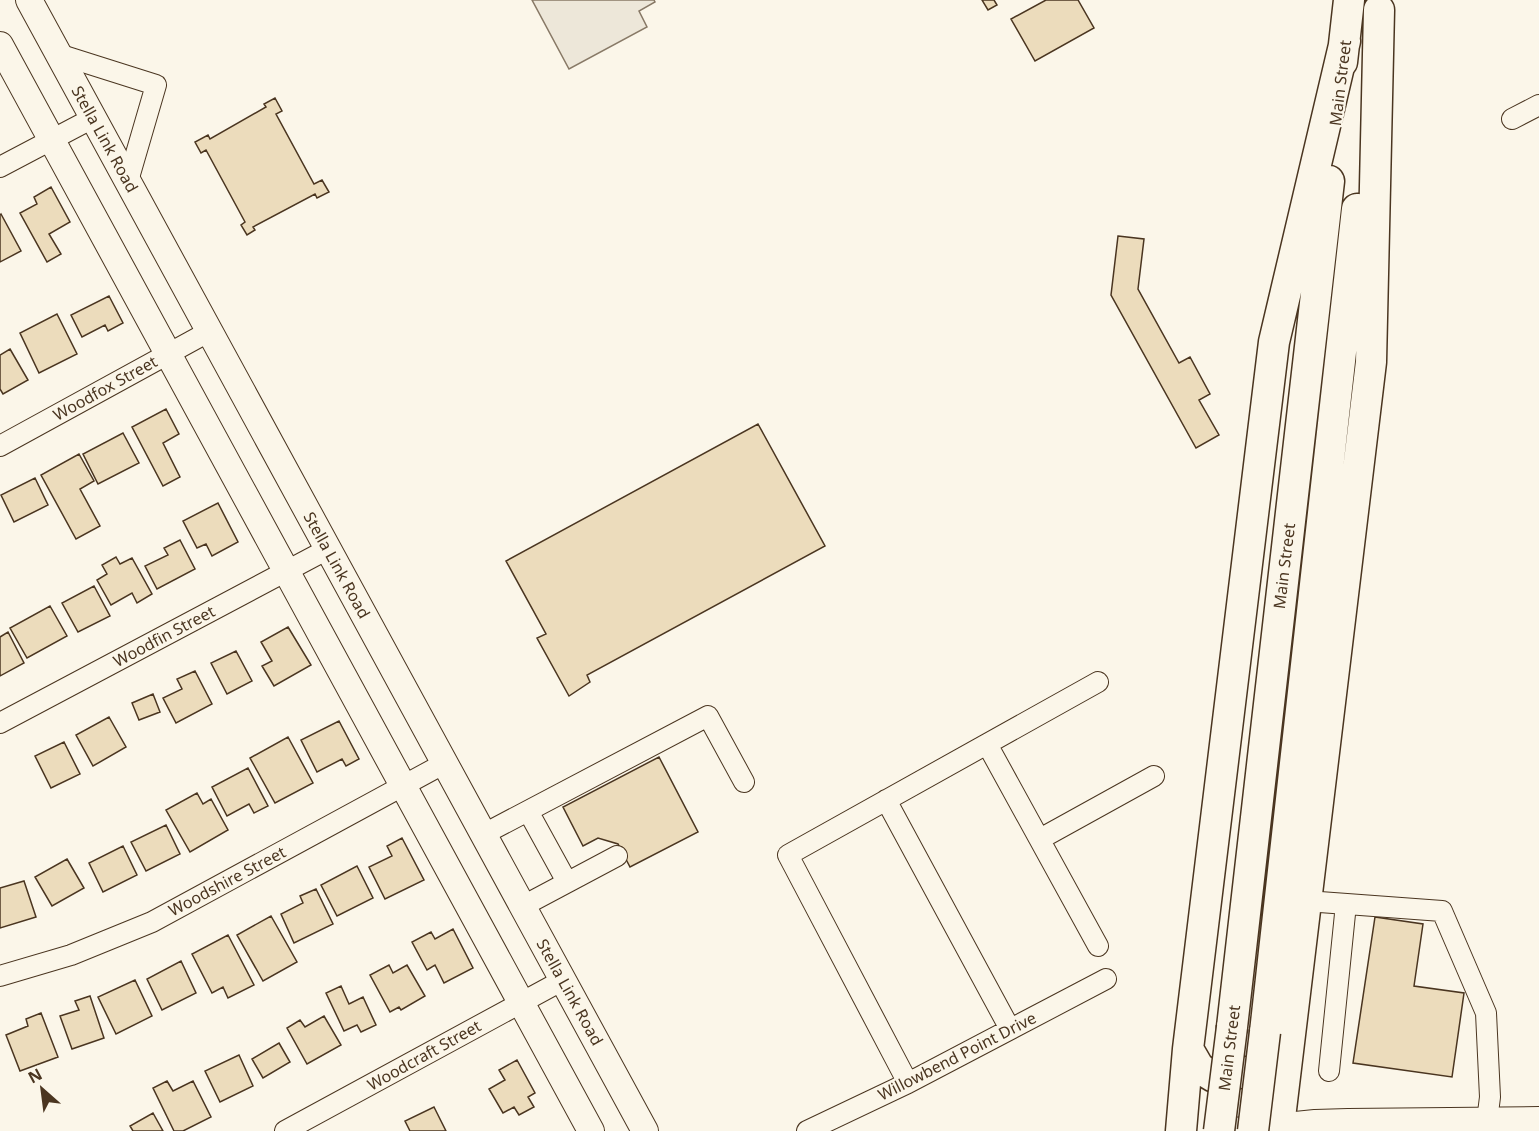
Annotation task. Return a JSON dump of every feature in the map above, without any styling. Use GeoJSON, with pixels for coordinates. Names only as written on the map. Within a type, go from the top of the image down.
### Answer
{"type":"FeatureCollection","features":[{"type":"Feature","properties":{"kind":"highway","name":"Main Street"},"geometry":{"type":"LineString","coordinates":[[1219,1131],[1349,0]]}},
{"type":"Feature","properties":{"kind":"highway","name":"Main Street"},"geometry":{"type":"LineString","coordinates":[[1270,1129],[1265,1032],[1380,5]]}},
{"type":"Feature","properties":{"kind":"highway"},"geometry":{"type":"LineString","coordinates":[[1270,1129],[1288,1052],[1371,362],[1380,5]]}},
{"type":"Feature","properties":{"kind":"highway"},"geometry":{"type":"LineString","coordinates":[[1181,1131],[1188,1049],[1274,342],[1345,41]]}},
{"type":"Feature","properties":{"kind":"highway"},"geometry":{"type":"LineString","coordinates":[[1188,1049],[1199,1068],[1214,1077],[1266,1069],[1288,1052]]}},
{"type":"Feature","properties":{"kind":"main road","name":"Stella Link Road"},"geometry":{"type":"LineString","coordinates":[[29,0],[645,1131]]}},
{"type":"Feature","properties":{"kind":"main road"},"geometry":{"type":"LineString","coordinates":[[0,45],[591,1131]]}},
{"type":"Feature","properties":{"kind":"main road"},"geometry":{"type":"LineString","coordinates":[[1234,1131],[1337,1122],[1487,1121],[1529,1124]]}},
{"type":"Feature","properties":{"kind":"street"},"geometry":{"type":"LineString","coordinates":[[58,54],[156,85],[128,181]]}},
{"type":"Feature","properties":{"kind":"street"},"geometry":{"type":"LineString","coordinates":[[1512,120],[1539,105]]}},
{"type":"Feature","properties":{"kind":"street"},"geometry":{"type":"LineString","coordinates":[[0,167],[93,118]]}},
{"type":"Feature","properties":{"kind":"street","name":"Woodfox Street"},"geometry":{"type":"LineString","coordinates":[[0,446],[210,331]]}},
{"type":"Feature","properties":{"kind":"street","name":"Woodfin Street"},"geometry":{"type":"LineString","coordinates":[[0,723],[328,549]]}},
{"type":"Feature","properties":{"kind":"street"},"geometry":{"type":"LineString","coordinates":[[908,1083],[788,855],[1098,682]]}},
{"type":"Feature","properties":{"kind":"street"},"geometry":{"type":"LineString","coordinates":[[484,834],[708,716],[744,782]]}},
{"type":"Feature","properties":{"kind":"street"},"geometry":{"type":"LineString","coordinates":[[987,744],[1098,946]]}},
{"type":"Feature","properties":{"kind":"street","name":"Woodshire Street"},"geometry":{"type":"LineString","coordinates":[[0,976],[71,955],[152,922],[445,763]]}},
{"type":"Feature","properties":{"kind":"street"},"geometry":{"type":"LineString","coordinates":[[1040,839],[1154,776]]}},
{"type":"Feature","properties":{"kind":"street"},"geometry":{"type":"LineString","coordinates":[[886,800],[1010,1029]]}},
{"type":"Feature","properties":{"kind":"street"},"geometry":{"type":"LineString","coordinates":[[528,811],[567,882]]}},
{"type":"Feature","properties":{"kind":"street"},"geometry":{"type":"LineString","coordinates":[[523,906],[617,856]]}},
{"type":"Feature","properties":{"kind":"street"},"geometry":{"type":"LineString","coordinates":[[1306,901],[1442,911],[1486,1013],[1490,1097],[1487,1121]]}},
{"type":"Feature","properties":{"kind":"street"},"geometry":{"type":"LineString","coordinates":[[1329,1071],[1346,904]]}},
{"type":"Feature","properties":{"kind":"street","name":"Willowbend Point Drive"},"geometry":{"type":"LineString","coordinates":[[807,1131],[908,1083],[1106,979]]}},
{"type":"Feature","properties":{"kind":"street","name":"Woodcraft Street"},"geometry":{"type":"LineString","coordinates":[[285,1131],[563,980]]}},
{"type":"Feature","properties":{"kind":"shaded area"},"geometry":{"type":"Polygon","coordinates":[[[532,0],[654,0],[655,2],[639,11],[647,27],[569,69],[532,0]]]}},
{"type":"Feature","properties":{"kind":"building"},"geometry":{"type":"Polygon","coordinates":[[[982,0],[994,0],[997,5],[988,10],[982,0]]]}},
{"type":"Feature","properties":{"kind":"building"},"geometry":{"type":"Polygon","coordinates":[[[1046,0],[1078,0],[1094,28],[1035,61],[1011,19],[1046,0]]]}},
{"type":"Feature","properties":{"kind":"building"},"geometry":{"type":"Polygon","coordinates":[[[275,98],[282,111],[276,114],[314,184],[322,180],[329,192],[317,198],[315,194],[253,227],[255,230],[247,235],[241,225],[245,222],[206,150],[201,153],[195,142],[208,135],[210,139],[266,107],[264,104],[275,98]]]}},
{"type":"Feature","properties":{"kind":"building"},"geometry":{"type":"Polygon","coordinates":[[[51,187],[70,222],[49,234],[61,254],[47,262],[20,213],[37,204],[34,197],[51,187]]]}},
{"type":"Feature","properties":{"kind":"building"},"geometry":{"type":"Polygon","coordinates":[[[0,215],[21,251],[0,262],[0,215]]]}},
{"type":"Feature","properties":{"kind":"building"},"geometry":{"type":"Polygon","coordinates":[[[1118,236],[1144,239],[1138,289],[1179,363],[1190,357],[1210,394],[1199,400],[1219,435],[1196,448],[1111,295],[1118,236]]]}},
{"type":"Feature","properties":{"kind":"building"},"geometry":{"type":"Polygon","coordinates":[[[109,296],[123,323],[108,331],[105,325],[82,337],[71,315],[109,296]]]}},
{"type":"Feature","properties":{"kind":"building"},"geometry":{"type":"Polygon","coordinates":[[[57,314],[77,354],[39,373],[20,333],[57,314]]]}},
{"type":"Feature","properties":{"kind":"building"},"geometry":{"type":"Polygon","coordinates":[[[10,349],[28,380],[3,394],[0,389],[0,355],[10,349]]]}},
{"type":"Feature","properties":{"kind":"building"},"geometry":{"type":"Polygon","coordinates":[[[166,409],[179,434],[163,443],[180,477],[163,486],[132,427],[166,409]]]}},
{"type":"Feature","properties":{"kind":"building"},"geometry":{"type":"Polygon","coordinates":[[[758,424],[825,546],[587,675],[590,682],[569,696],[537,638],[546,634],[506,561],[758,424]]]}},
{"type":"Feature","properties":{"kind":"building"},"geometry":{"type":"Polygon","coordinates":[[[123,433],[139,463],[98,484],[83,454],[123,433]]]}},
{"type":"Feature","properties":{"kind":"building"},"geometry":{"type":"Polygon","coordinates":[[[79,454],[94,481],[80,489],[100,526],[76,539],[41,475],[79,454]]]}},
{"type":"Feature","properties":{"kind":"building"},"geometry":{"type":"Polygon","coordinates":[[[35,478],[48,505],[14,522],[1,495],[35,478]]]}},
{"type":"Feature","properties":{"kind":"building"},"geometry":{"type":"Polygon","coordinates":[[[218,503],[238,542],[212,556],[206,544],[197,548],[183,521],[218,503]]]}},
{"type":"Feature","properties":{"kind":"building"},"geometry":{"type":"Polygon","coordinates":[[[180,540],[195,569],[157,589],[145,566],[168,555],[164,548],[180,540]]]}},
{"type":"Feature","properties":{"kind":"building"},"geometry":{"type":"Polygon","coordinates":[[[116,557],[120,564],[132,558],[152,594],[137,603],[132,593],[111,605],[97,580],[107,574],[102,565],[116,557]]]}},
{"type":"Feature","properties":{"kind":"building"},"geometry":{"type":"Polygon","coordinates":[[[94,586],[110,616],[78,632],[62,603],[94,586]]]}},
{"type":"Feature","properties":{"kind":"building"},"geometry":{"type":"Polygon","coordinates":[[[50,606],[67,636],[27,658],[10,628],[50,606]]]}},
{"type":"Feature","properties":{"kind":"building"},"geometry":{"type":"Polygon","coordinates":[[[288,627],[311,665],[274,686],[262,666],[272,661],[261,642],[288,627]]]}},
{"type":"Feature","properties":{"kind":"building"},"geometry":{"type":"Polygon","coordinates":[[[8,632],[24,663],[0,676],[0,637],[8,632]]]}},
{"type":"Feature","properties":{"kind":"building"},"geometry":{"type":"Polygon","coordinates":[[[236,651],[252,681],[227,694],[211,663],[236,651]]]}},
{"type":"Feature","properties":{"kind":"building"},"geometry":{"type":"Polygon","coordinates":[[[195,671],[212,704],[176,723],[163,698],[182,689],[177,679],[195,671]]]}},
{"type":"Feature","properties":{"kind":"building"},"geometry":{"type":"Polygon","coordinates":[[[153,694],[160,712],[139,720],[132,703],[153,694]]]}},
{"type":"Feature","properties":{"kind":"building"},"geometry":{"type":"Polygon","coordinates":[[[109,717],[126,747],[93,766],[76,735],[109,717]]]}},
{"type":"Feature","properties":{"kind":"building"},"geometry":{"type":"Polygon","coordinates":[[[339,721],[359,759],[346,766],[342,759],[317,772],[301,740],[339,721]]]}},
{"type":"Feature","properties":{"kind":"building"},"geometry":{"type":"Polygon","coordinates":[[[288,737],[313,783],[275,803],[250,758],[288,737]]]}},
{"type":"Feature","properties":{"kind":"building"},"geometry":{"type":"Polygon","coordinates":[[[64,742],[80,774],[51,788],[35,756],[64,742]]]}},
{"type":"Feature","properties":{"kind":"building"},"geometry":{"type":"Polygon","coordinates":[[[659,757],[698,832],[630,867],[618,844],[598,838],[583,846],[563,807],[659,757]]]}},
{"type":"Feature","properties":{"kind":"building"},"geometry":{"type":"Polygon","coordinates":[[[248,768],[268,806],[254,813],[249,804],[227,816],[212,787],[248,768]]]}},
{"type":"Feature","properties":{"kind":"building"},"geometry":{"type":"Polygon","coordinates":[[[197,793],[203,804],[211,799],[228,830],[190,852],[166,810],[197,793]]]}},
{"type":"Feature","properties":{"kind":"building"},"geometry":{"type":"Polygon","coordinates":[[[166,825],[180,854],[146,871],[131,842],[166,825]]]}},
{"type":"Feature","properties":{"kind":"building"},"geometry":{"type":"Polygon","coordinates":[[[402,838],[424,880],[385,899],[369,867],[392,856],[387,846],[402,838]]]}},
{"type":"Feature","properties":{"kind":"building"},"geometry":{"type":"Polygon","coordinates":[[[123,846],[137,875],[103,892],[89,863],[123,846]]]}},
{"type":"Feature","properties":{"kind":"building"},"geometry":{"type":"Polygon","coordinates":[[[67,859],[84,888],[52,906],[35,877],[67,859]]]}},
{"type":"Feature","properties":{"kind":"building"},"geometry":{"type":"Polygon","coordinates":[[[357,866],[373,898],[337,916],[321,885],[357,866]]]}},
{"type":"Feature","properties":{"kind":"building"},"geometry":{"type":"Polygon","coordinates":[[[24,881],[36,917],[0,928],[0,888],[24,881]]]}},
{"type":"Feature","properties":{"kind":"building"},"geometry":{"type":"Polygon","coordinates":[[[316,889],[333,924],[294,943],[281,914],[303,903],[300,896],[316,889]]]}},
{"type":"Feature","properties":{"kind":"building"},"geometry":{"type":"Polygon","coordinates":[[[271,916],[297,962],[263,981],[237,935],[271,916]]]}},
{"type":"Feature","properties":{"kind":"building"},"geometry":{"type":"Polygon","coordinates":[[[1375,917],[1423,924],[1414,986],[1464,993],[1452,1077],[1353,1063],[1375,917]]]}},
{"type":"Feature","properties":{"kind":"building"},"geometry":{"type":"Polygon","coordinates":[[[453,929],[473,968],[444,983],[435,965],[427,970],[412,942],[431,932],[435,939],[453,929]]]}},
{"type":"Feature","properties":{"kind":"building"},"geometry":{"type":"Polygon","coordinates":[[[228,935],[254,985],[228,998],[223,987],[212,993],[192,954],[228,935]]]}},
{"type":"Feature","properties":{"kind":"building"},"geometry":{"type":"Polygon","coordinates":[[[181,961],[196,993],[162,1010],[147,979],[181,961]]]}},
{"type":"Feature","properties":{"kind":"building"},"geometry":{"type":"Polygon","coordinates":[[[389,965],[393,973],[407,965],[425,996],[401,1010],[399,1007],[390,1012],[370,975],[389,965]]]}},
{"type":"Feature","properties":{"kind":"building"},"geometry":{"type":"Polygon","coordinates":[[[135,980],[152,1016],[116,1034],[98,997],[135,980]]]}},
{"type":"Feature","properties":{"kind":"building"},"geometry":{"type":"Polygon","coordinates":[[[341,986],[349,1004],[363,997],[376,1025],[361,1032],[357,1025],[344,1031],[326,993],[341,986]]]}},
{"type":"Feature","properties":{"kind":"building"},"geometry":{"type":"Polygon","coordinates":[[[90,996],[104,1038],[72,1049],[60,1016],[79,1010],[75,1001],[90,996]]]}},
{"type":"Feature","properties":{"kind":"building"},"geometry":{"type":"Polygon","coordinates":[[[41,1013],[58,1057],[20,1071],[6,1035],[28,1026],[26,1019],[41,1013]]]}},
{"type":"Feature","properties":{"kind":"building"},"geometry":{"type":"Polygon","coordinates":[[[324,1016],[341,1045],[307,1064],[287,1028],[300,1020],[305,1027],[324,1016]]]}},
{"type":"Feature","properties":{"kind":"building"},"geometry":{"type":"Polygon","coordinates":[[[279,1043],[290,1062],[263,1078],[252,1059],[279,1043]]]}},
{"type":"Feature","properties":{"kind":"building"},"geometry":{"type":"Polygon","coordinates":[[[239,1055],[253,1086],[220,1102],[205,1071],[239,1055]]]}},
{"type":"Feature","properties":{"kind":"building"},"geometry":{"type":"Polygon","coordinates":[[[517,1060],[535,1093],[528,1097],[534,1107],[519,1115],[514,1107],[503,1113],[489,1089],[505,1080],[499,1070],[517,1060]]]}},
{"type":"Feature","properties":{"kind":"building"},"geometry":{"type":"Polygon","coordinates":[[[167,1081],[173,1091],[193,1081],[211,1117],[183,1131],[174,1131],[153,1088],[167,1081]]]}},
{"type":"Feature","properties":{"kind":"building"},"geometry":{"type":"Polygon","coordinates":[[[434,1107],[446,1131],[410,1131],[405,1121],[434,1107]]]}},
{"type":"Feature","properties":{"kind":"building"},"geometry":{"type":"Polygon","coordinates":[[[153,1113],[163,1131],[133,1131],[130,1126],[153,1113]]]}}]}
